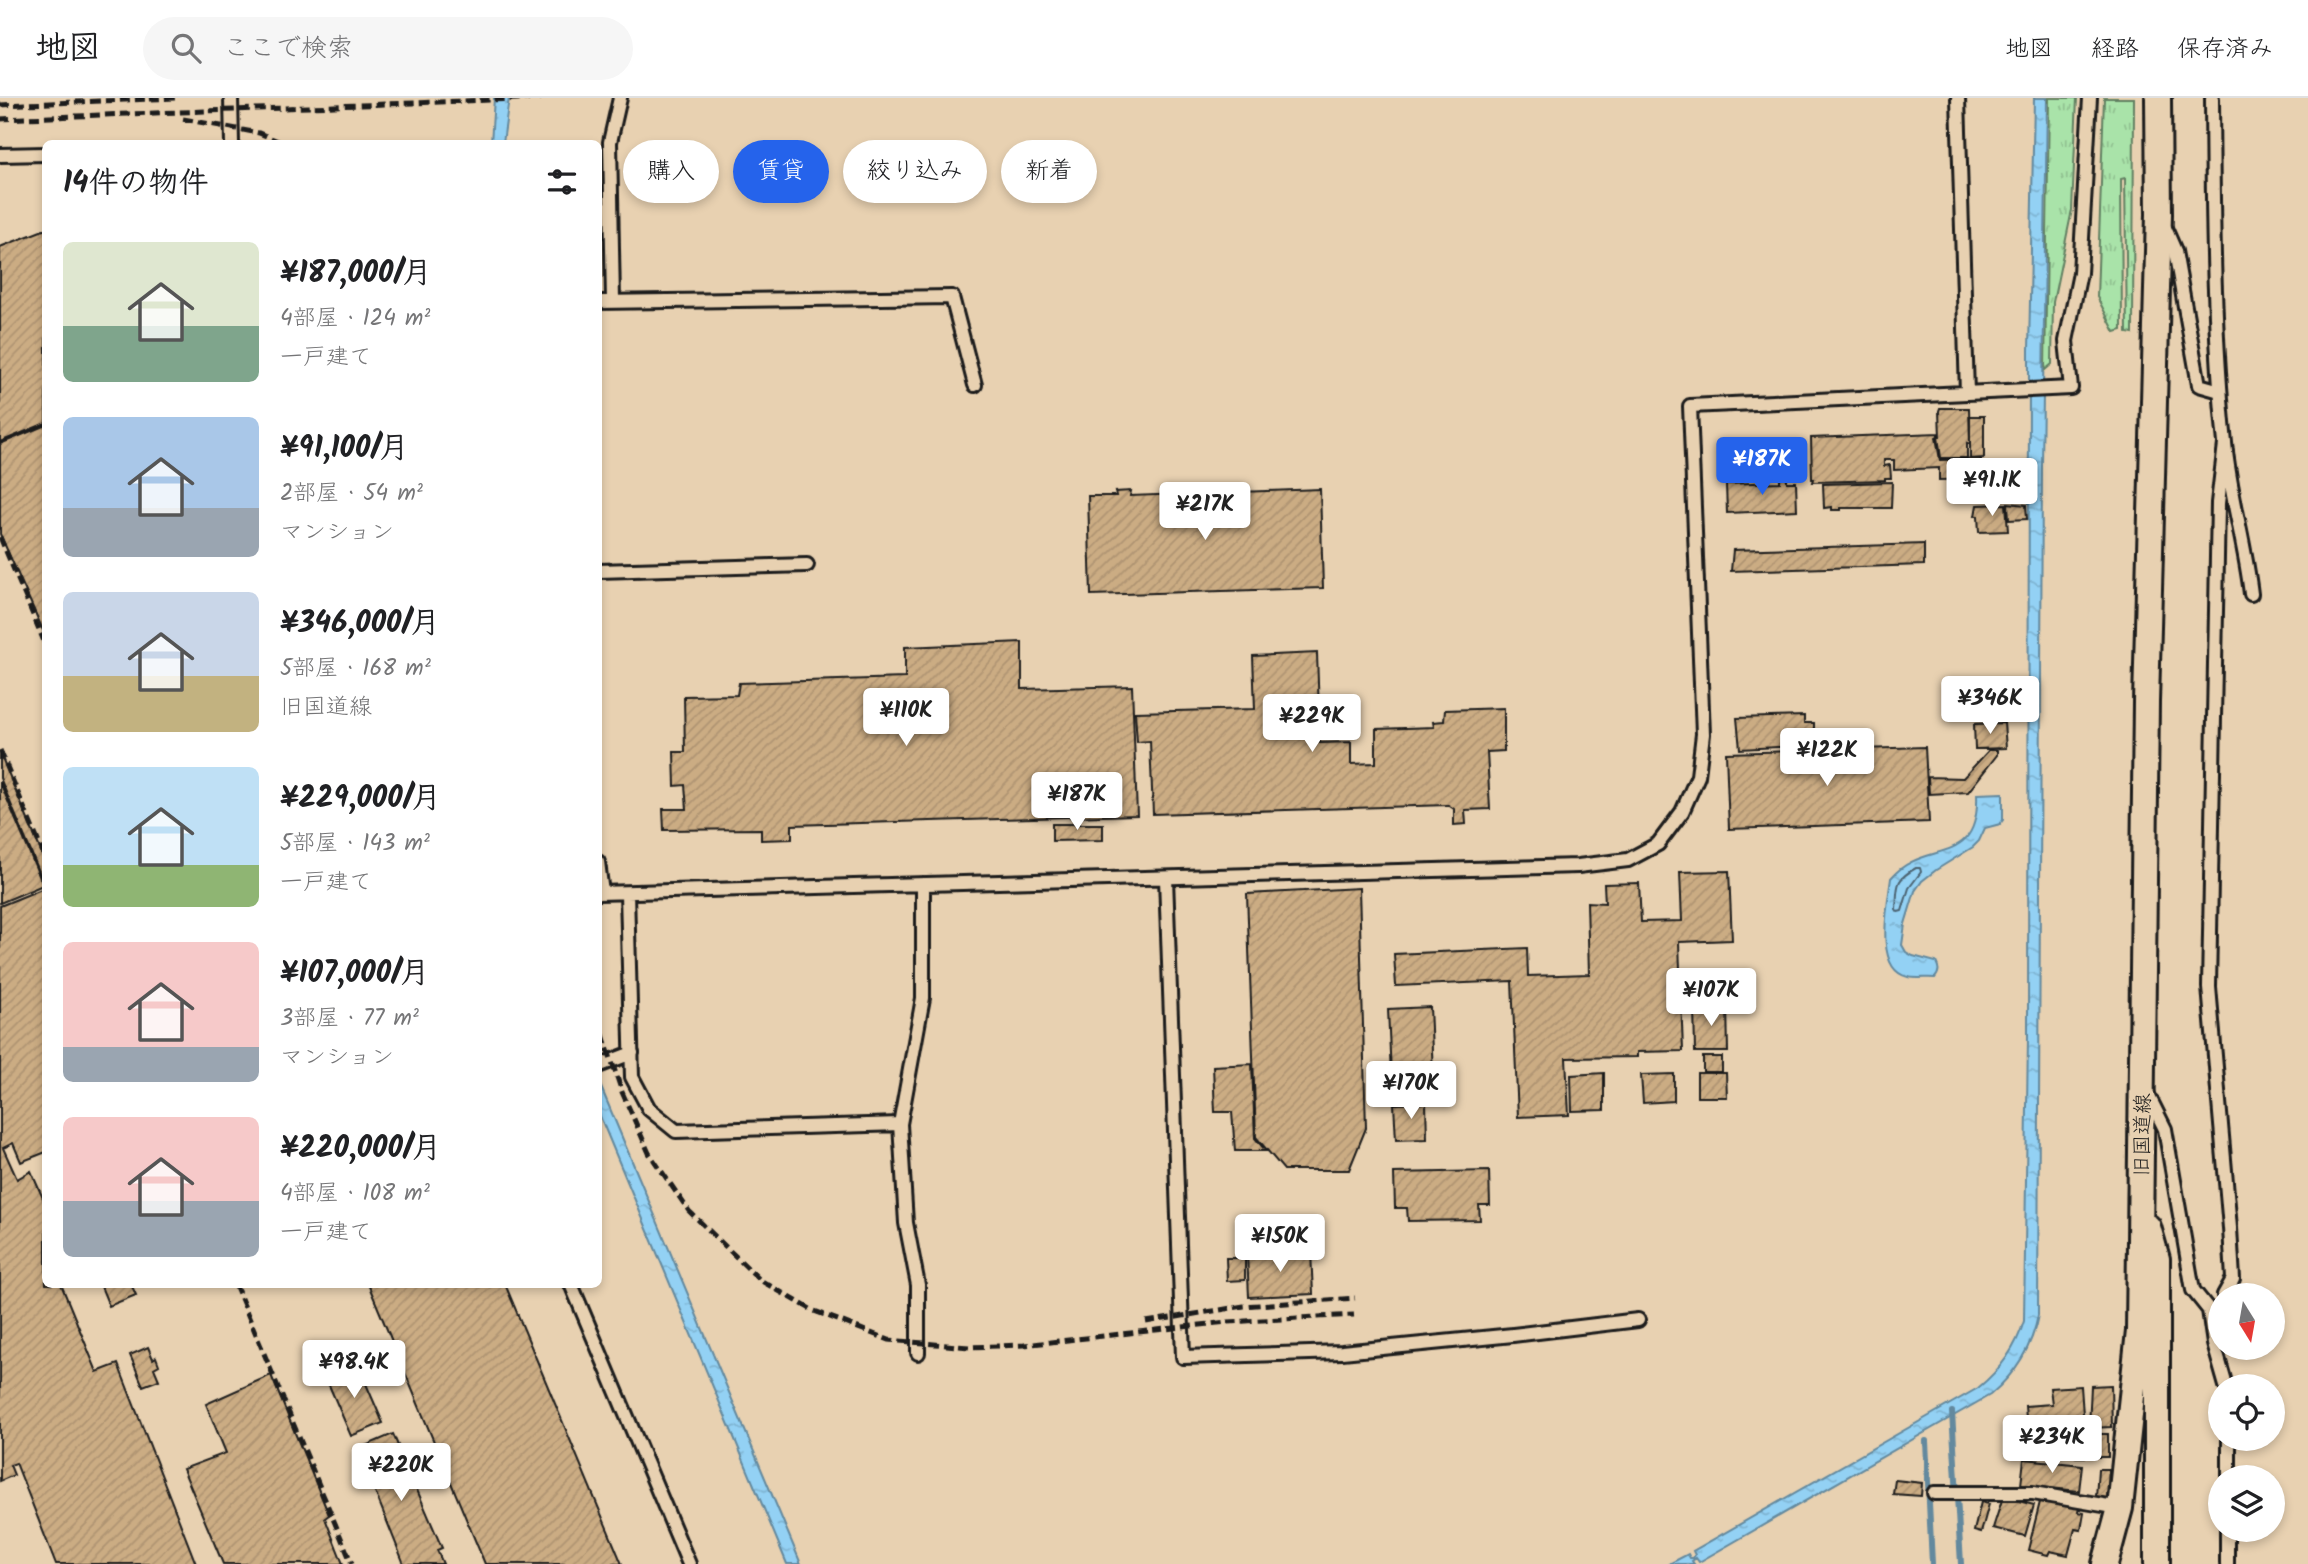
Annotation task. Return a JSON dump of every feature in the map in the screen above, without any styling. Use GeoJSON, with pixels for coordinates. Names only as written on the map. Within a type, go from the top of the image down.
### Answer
{"type":"FeatureCollection","features":[{"type":"Feature","properties":{"kind":"street","name":"旧国道線"},"geometry":{"type":"LineString","coordinates":[[2105,1564],[2120,1508],[2139,1331],[2146,702],[2160,214],[2158,98]]}},
{"type":"Feature","properties":{"kind":"street"},"geometry":{"type":"LineString","coordinates":[[2141,1204],[2157,1259],[2157,1564]]}},
{"type":"Feature","properties":{"kind":"lane"},"geometry":{"type":"LineString","coordinates":[[231,98],[232,140]]}},
{"type":"Feature","properties":{"kind":"lane"},"geometry":{"type":"LineString","coordinates":[[613,301],[610,142],[620,98]]}},
{"type":"Feature","properties":{"kind":"lane"},"geometry":{"type":"LineString","coordinates":[[1958,98],[1966,393]]}},
{"type":"Feature","properties":{"kind":"lane"},"geometry":{"type":"LineString","coordinates":[[602,893],[1578,866],[1628,860],[1658,844],[1682,812],[1698,776],[1703,734],[1690,406],[2071,388],[2066,341],[2080,273],[2090,98]]}},
{"type":"Feature","properties":{"kind":"lane"},"geometry":{"type":"LineString","coordinates":[[2212,98],[2217,362],[2231,493],[2247,562],[2251,594]]}},
{"type":"Feature","properties":{"kind":"lane"},"geometry":{"type":"LineString","coordinates":[[0,155],[42,154]]}},
{"type":"Feature","properties":{"kind":"lane"},"geometry":{"type":"LineString","coordinates":[[2160,214],[2175,251],[2199,384],[2220,391]]}},
{"type":"Feature","properties":{"kind":"lane"},"geometry":{"type":"LineString","coordinates":[[602,302],[952,297],[975,386]]}},
{"type":"Feature","properties":{"kind":"lane"},"geometry":{"type":"LineString","coordinates":[[2225,444],[2218,503],[2209,987],[2232,1253],[2233,1279],[2231,1283]]}},
{"type":"Feature","properties":{"kind":"lane"},"geometry":{"type":"LineString","coordinates":[[602,571],[807,565]]}},
{"type":"Feature","properties":{"kind":"lane"},"geometry":{"type":"LineString","coordinates":[[1166,878],[1183,1357],[1342,1352],[1638,1320]]}},
{"type":"Feature","properties":{"kind":"lane"},"geometry":{"type":"LineString","coordinates":[[918,1353],[918,1285],[906,1223],[900,1124],[923,998],[923,884]]}},
{"type":"Feature","properties":{"kind":"lane"},"geometry":{"type":"LineString","coordinates":[[627,893],[632,1077],[649,1109],[676,1131],[900,1124]]}},
{"type":"Feature","properties":{"kind":"lane"},"geometry":{"type":"LineString","coordinates":[[602,1064],[632,1053]]}},
{"type":"Feature","properties":{"kind":"lane"},"geometry":{"type":"LineString","coordinates":[[2142,1083],[2165,1129],[2193,1290],[2208,1309]]}},
{"type":"Feature","properties":{"kind":"lane"},"geometry":{"type":"LineString","coordinates":[[573,1288],[689,1564]]}},
{"type":"Feature","properties":{"kind":"lane"},"geometry":{"type":"LineString","coordinates":[[1934,1493],[2033,1493],[2120,1508]]}},
{"type":"Feature","properties":{"kind":"lane"},"geometry":{"type":"LineString","coordinates":[[2227,1542],[2227,1564]]}},
{"type":"Feature","properties":{"kind":"green space"},"geometry":{"type":"Polygon","coordinates":[[[2049,98],[2077,98],[2072,210],[2053,302],[2052,364],[2045,370],[2049,98]]]}},
{"type":"Feature","properties":{"kind":"green space"},"geometry":{"type":"Polygon","coordinates":[[[2104,98],[2134,98],[2133,334],[2127,333],[2125,178],[2121,179],[2122,330],[2115,332],[2097,297],[2104,98]]]}},
{"type":"Feature","properties":{"kind":"water"},"geometry":{"type":"Polygon","coordinates":[[[494,98],[509,98],[503,140],[491,140],[494,98]]]}},
{"type":"Feature","properties":{"kind":"water"},"geometry":{"type":"Polygon","coordinates":[[[2034,98],[2047,98],[2042,467],[2038,1315],[2032,1338],[2022,1359],[2008,1378],[1990,1395],[1699,1562],[1696,1558],[1692,1561],[1694,1564],[1669,1564],[1688,1554],[1693,1558],[1693,1551],[1978,1388],[2006,1358],[2024,1321],[2028,1036],[2029,350],[2034,98]]]}},
{"type":"Feature","properties":{"kind":"water"},"geometry":{"type":"Polygon","coordinates":[[[2003,793],[2003,820],[2000,824],[1985,828],[1973,847],[1936,870],[1922,881],[1915,891],[1902,945],[1906,952],[1913,956],[1936,962],[1937,976],[1911,978],[1897,972],[1890,962],[1885,934],[1891,878],[1904,866],[1960,843],[1969,834],[1976,818],[1977,794],[2003,793]]]}},
{"type":"Feature","properties":{"kind":"water"},"geometry":{"type":"Polygon","coordinates":[[[602,1090],[801,1564],[787,1564],[602,1121],[602,1090]]]}},
{"type":"Feature","properties":{"kind":"building"},"geometry":{"type":"Polygon","coordinates":[[[42,231],[42,425],[0,442],[0,247],[42,231]]]}},
{"type":"Feature","properties":{"kind":"building"},"geometry":{"type":"Polygon","coordinates":[[[1940,408],[1969,408],[1970,444],[1967,443],[1967,458],[1941,458],[1938,437],[1940,408]]]}},
{"type":"Feature","properties":{"kind":"building"},"geometry":{"type":"Polygon","coordinates":[[[1970,416],[1984,416],[1984,458],[1970,459],[1970,416]]]}},
{"type":"Feature","properties":{"kind":"building"},"geometry":{"type":"Polygon","coordinates":[[[42,427],[42,628],[0,534],[0,444],[42,427]]]}},
{"type":"Feature","properties":{"kind":"building"},"geometry":{"type":"Polygon","coordinates":[[[1938,433],[1936,437],[1940,460],[1981,459],[1981,479],[1939,480],[1939,468],[1894,470],[1894,460],[1884,460],[1884,466],[1890,465],[1891,478],[1885,480],[1813,482],[1811,438],[1938,433]]]}},
{"type":"Feature","properties":{"kind":"building"},"geometry":{"type":"Polygon","coordinates":[[[1780,478],[1787,478],[1787,482],[1796,482],[1797,510],[1727,513],[1726,484],[1780,482],[1780,478]]]}},
{"type":"Feature","properties":{"kind":"building"},"geometry":{"type":"Polygon","coordinates":[[[1892,482],[1891,508],[1824,508],[1823,484],[1892,482]]]}},
{"type":"Feature","properties":{"kind":"building"},"geometry":{"type":"Polygon","coordinates":[[[1320,489],[1323,588],[1091,595],[1088,496],[1116,496],[1115,492],[1131,491],[1130,496],[1320,489]]]}},
{"type":"Feature","properties":{"kind":"building"},"geometry":{"type":"Polygon","coordinates":[[[2008,503],[2026,505],[2027,519],[2009,520],[2008,503]]]}},
{"type":"Feature","properties":{"kind":"building"},"geometry":{"type":"Polygon","coordinates":[[[2006,504],[2008,531],[1979,532],[1978,516],[1975,516],[1977,505],[2006,504]]]}},
{"type":"Feature","properties":{"kind":"building"},"geometry":{"type":"Polygon","coordinates":[[[1924,544],[1924,565],[1731,571],[1733,550],[1924,544]]]}},
{"type":"Feature","properties":{"kind":"building"},"geometry":{"type":"Polygon","coordinates":[[[1022,642],[1022,689],[1132,686],[1137,815],[792,825],[792,839],[761,840],[761,829],[664,830],[663,809],[687,809],[685,785],[675,786],[674,752],[685,752],[684,696],[737,695],[739,683],[905,678],[905,647],[1022,642]]]}},
{"type":"Feature","properties":{"kind":"building"},"geometry":{"type":"Polygon","coordinates":[[[1317,653],[1320,743],[1351,742],[1351,764],[1376,763],[1376,729],[1434,727],[1433,722],[1444,721],[1445,710],[1504,708],[1504,751],[1487,752],[1490,809],[1465,810],[1466,824],[1454,825],[1454,809],[1448,805],[1153,814],[1150,741],[1137,742],[1135,712],[1255,709],[1253,656],[1317,653]]]}},
{"type":"Feature","properties":{"kind":"building"},"geometry":{"type":"Polygon","coordinates":[[[1804,716],[1804,723],[1814,723],[1814,745],[1740,749],[1737,718],[1804,716]]]}},
{"type":"Feature","properties":{"kind":"building"},"geometry":{"type":"Polygon","coordinates":[[[2004,723],[2006,748],[1975,749],[1974,724],[2004,723]]]}},
{"type":"Feature","properties":{"kind":"building"},"geometry":{"type":"Polygon","coordinates":[[[1925,747],[1929,822],[1729,829],[1726,753],[1925,747]]]}},
{"type":"Feature","properties":{"kind":"building"},"geometry":{"type":"Polygon","coordinates":[[[1989,750],[1997,750],[1997,755],[1968,792],[1929,794],[1928,777],[1963,778],[1989,750]]]}},
{"type":"Feature","properties":{"kind":"building"},"geometry":{"type":"Polygon","coordinates":[[[0,753],[42,853],[42,878],[0,778],[0,753]]]}},
{"type":"Feature","properties":{"kind":"building"},"geometry":{"type":"Polygon","coordinates":[[[0,782],[42,885],[0,903],[0,782]]]}},
{"type":"Feature","properties":{"kind":"building"},"geometry":{"type":"Polygon","coordinates":[[[1052,824],[1103,824],[1103,840],[1052,841],[1052,824]]]}},
{"type":"Feature","properties":{"kind":"building"},"geometry":{"type":"Polygon","coordinates":[[[1729,871],[1732,940],[1679,942],[1683,1051],[1637,1052],[1637,1057],[1566,1058],[1569,1115],[1518,1117],[1512,981],[1396,986],[1394,954],[1527,948],[1528,976],[1589,974],[1587,902],[1605,903],[1604,884],[1639,883],[1641,922],[1682,921],[1680,872],[1729,871]]]}},
{"type":"Feature","properties":{"kind":"building"},"geometry":{"type":"Polygon","coordinates":[[[1359,888],[1366,1128],[1349,1170],[1284,1170],[1256,1137],[1247,894],[1359,888]]]}},
{"type":"Feature","properties":{"kind":"building"},"geometry":{"type":"Polygon","coordinates":[[[42,889],[42,1154],[21,1162],[13,1143],[3,1148],[17,1179],[31,1171],[42,1196],[42,1288],[63,1288],[97,1372],[118,1364],[196,1564],[56,1564],[16,1463],[10,1465],[14,1475],[0,1481],[0,906],[42,889]]]}},
{"type":"Feature","properties":{"kind":"building"},"geometry":{"type":"Polygon","coordinates":[[[1694,1004],[1727,1004],[1728,1052],[1695,1052],[1694,1004]]]}},
{"type":"Feature","properties":{"kind":"building"},"geometry":{"type":"Polygon","coordinates":[[[1430,1007],[1433,1073],[1391,1075],[1388,1009],[1430,1007]]]}},
{"type":"Feature","properties":{"kind":"building"},"geometry":{"type":"Polygon","coordinates":[[[1703,1057],[1722,1057],[1722,1072],[1703,1072],[1703,1057]]]}},
{"type":"Feature","properties":{"kind":"building"},"geometry":{"type":"Polygon","coordinates":[[[1252,1064],[1255,1138],[1266,1151],[1235,1151],[1232,1112],[1215,1112],[1213,1066],[1252,1064]]]}},
{"type":"Feature","properties":{"kind":"building"},"geometry":{"type":"Polygon","coordinates":[[[1604,1073],[1604,1110],[1572,1111],[1571,1075],[1604,1073]]]}},
{"type":"Feature","properties":{"kind":"building"},"geometry":{"type":"Polygon","coordinates":[[[1697,1073],[1726,1073],[1727,1097],[1697,1097],[1697,1073]]]}},
{"type":"Feature","properties":{"kind":"building"},"geometry":{"type":"Polygon","coordinates":[[[1674,1074],[1674,1101],[1643,1103],[1641,1075],[1674,1074]]]}},
{"type":"Feature","properties":{"kind":"building"},"geometry":{"type":"Polygon","coordinates":[[[1426,1103],[1427,1139],[1396,1140],[1394,1104],[1426,1103]]]}},
{"type":"Feature","properties":{"kind":"building"},"geometry":{"type":"Polygon","coordinates":[[[1489,1171],[1490,1205],[1479,1205],[1480,1220],[1408,1221],[1407,1208],[1395,1208],[1394,1173],[1489,1171]]]}},
{"type":"Feature","properties":{"kind":"building"},"geometry":{"type":"Polygon","coordinates":[[[1311,1251],[1313,1294],[1249,1297],[1247,1254],[1311,1251]]]}},
{"type":"Feature","properties":{"kind":"building"},"geometry":{"type":"Polygon","coordinates":[[[1226,1258],[1245,1258],[1245,1280],[1227,1281],[1226,1258]]]}},
{"type":"Feature","properties":{"kind":"building"},"geometry":{"type":"Polygon","coordinates":[[[102,1288],[133,1288],[136,1295],[109,1306],[102,1288]]]}},
{"type":"Feature","properties":{"kind":"building"},"geometry":{"type":"Polygon","coordinates":[[[370,1288],[507,1288],[622,1564],[485,1564],[370,1288]]]}},
{"type":"Feature","properties":{"kind":"building"},"geometry":{"type":"Polygon","coordinates":[[[148,1347],[159,1365],[154,1368],[159,1380],[143,1386],[130,1355],[148,1347]]]}},
{"type":"Feature","properties":{"kind":"building"},"geometry":{"type":"Polygon","coordinates":[[[357,1363],[383,1423],[351,1436],[325,1376],[357,1363]]]}},
{"type":"Feature","properties":{"kind":"building"},"geometry":{"type":"Polygon","coordinates":[[[271,1375],[329,1515],[325,1518],[343,1564],[223,1564],[183,1469],[226,1453],[206,1404],[271,1375]]]}},
{"type":"Feature","properties":{"kind":"building"},"geometry":{"type":"Polygon","coordinates":[[[2111,1385],[2112,1427],[2089,1428],[2091,1386],[2111,1385]]]}},
{"type":"Feature","properties":{"kind":"building"},"geometry":{"type":"Polygon","coordinates":[[[2081,1386],[2084,1429],[2027,1431],[2025,1406],[2052,1404],[2050,1388],[2081,1386]]]}},
{"type":"Feature","properties":{"kind":"building"},"geometry":{"type":"Polygon","coordinates":[[[393,1434],[442,1548],[437,1550],[443,1564],[404,1564],[358,1449],[393,1434]]]}},
{"type":"Feature","properties":{"kind":"building"},"geometry":{"type":"Polygon","coordinates":[[[2077,1434],[2108,1434],[2108,1457],[2076,1457],[2077,1434]]]}},
{"type":"Feature","properties":{"kind":"building"},"geometry":{"type":"Polygon","coordinates":[[[2024,1459],[2082,1465],[2079,1491],[2021,1485],[2024,1459]]]}},
{"type":"Feature","properties":{"kind":"building"},"geometry":{"type":"Polygon","coordinates":[[[2098,1469],[2109,1469],[2107,1498],[2096,1497],[2098,1469]]]}},
{"type":"Feature","properties":{"kind":"building"},"geometry":{"type":"Polygon","coordinates":[[[1895,1480],[1922,1483],[1921,1496],[1893,1494],[1895,1480]]]}},
{"type":"Feature","properties":{"kind":"building"},"geometry":{"type":"Polygon","coordinates":[[[2003,1497],[2034,1505],[2025,1536],[1993,1528],[2003,1497]]]}},
{"type":"Feature","properties":{"kind":"building"},"geometry":{"type":"Polygon","coordinates":[[[2041,1498],[2080,1505],[2078,1512],[2084,1513],[2081,1530],[2075,1529],[2068,1555],[2050,1551],[2048,1555],[2028,1550],[2041,1498]]]}},
{"type":"Feature","properties":{"kind":"building"},"geometry":{"type":"Polygon","coordinates":[[[1981,1502],[1989,1504],[1981,1533],[1974,1531],[1981,1502]]]}},
{"type":"Feature","properties":{"kind":"waterway"},"geometry":{"type":"LineString","coordinates":[[1952,1412],[1961,1564]]}},
{"type":"Feature","properties":{"kind":"waterway"},"geometry":{"type":"LineString","coordinates":[[1926,1441],[1932,1564]]}},
{"type":"Feature","properties":{"kind":"railway"},"geometry":{"type":"LineString","coordinates":[[0,105],[177,98]]}},
{"type":"Feature","properties":{"kind":"railway"},"geometry":{"type":"LineString","coordinates":[[0,119],[541,98]]}},
{"type":"Feature","properties":{"kind":"railway"},"geometry":{"type":"LineString","coordinates":[[183,119],[259,133],[276,140]]}},
{"type":"Feature","properties":{"kind":"railway"},"geometry":{"type":"LineString","coordinates":[[0,537],[42,637]]}},
{"type":"Feature","properties":{"kind":"railway"},"geometry":{"type":"LineString","coordinates":[[0,750],[42,850]]}},
{"type":"Feature","properties":{"kind":"railway"},"geometry":{"type":"LineString","coordinates":[[602,1032],[622,1092],[649,1153],[689,1211],[760,1280],[812,1310],[889,1340],[969,1347],[1024,1345],[1227,1322],[1354,1315]]}},
{"type":"Feature","properties":{"kind":"railway"},"geometry":{"type":"LineString","coordinates":[[237,1288],[352,1564]]}},
{"type":"Feature","properties":{"kind":"railway"},"geometry":{"type":"LineString","coordinates":[[1146,1322],[1244,1306],[1355,1298]]}}]}
